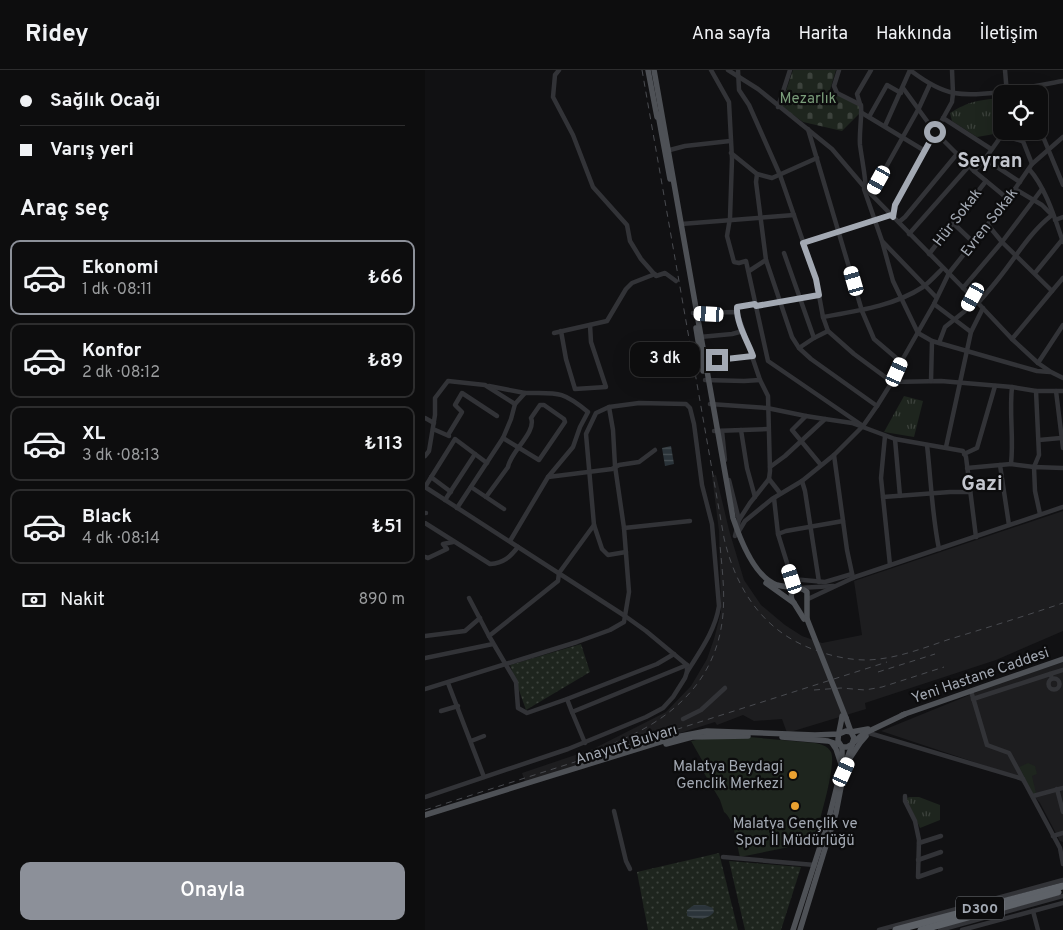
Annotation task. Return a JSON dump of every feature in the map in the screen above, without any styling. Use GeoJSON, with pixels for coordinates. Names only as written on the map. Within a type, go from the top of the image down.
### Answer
{"type":"FeatureCollection","features":[{"type":"Feature","properties":{"kind":"highway","name":"D300"},"geometry":{"type":"LineString","coordinates":[[896,930],[1063,886]]}},
{"type":"Feature","properties":{"kind":"highway","name":"D300"},"geometry":{"type":"LineString","coordinates":[[921,930],[1063,890]]}},
{"type":"Feature","properties":{"kind":"main road"},"geometry":{"type":"LineString","coordinates":[[653,70],[711,405],[718,431],[737,533],[743,552],[762,578],[794,603],[802,605],[808,600]]}},
{"type":"Feature","properties":{"kind":"main road"},"geometry":{"type":"LineString","coordinates":[[667,151],[695,313]]}},
{"type":"Feature","properties":{"kind":"main road"},"geometry":{"type":"LineString","coordinates":[[737,533],[750,558],[765,578],[778,586],[805,590],[808,594],[805,619]]}},
{"type":"Feature","properties":{"kind":"main road"},"geometry":{"type":"LineString","coordinates":[[792,930],[815,865],[854,738],[805,619],[791,599],[791,594],[799,588]]}},
{"type":"Feature","properties":{"kind":"main road","name":"Yeni Hastane Caddesi"},"geometry":{"type":"LineString","coordinates":[[851,732],[865,730],[905,714],[1063,660]]}},
{"type":"Feature","properties":{"kind":"main road","name":"Yeni Hastane Caddesi"},"geometry":{"type":"LineString","coordinates":[[853,743],[863,734],[905,714]]}},
{"type":"Feature","properties":{"kind":"main road"},"geometry":{"type":"LineString","coordinates":[[800,930],[836,813],[843,769],[841,746],[837,739],[844,717]]}},
{"type":"Feature","properties":{"kind":"main road"},"geometry":{"type":"LineString","coordinates":[[843,769],[860,742],[875,728]]}},
{"type":"Feature","properties":{"kind":"main road"},"geometry":{"type":"LineString","coordinates":[[839,734],[843,731],[851,732]]}},
{"type":"Feature","properties":{"kind":"main road","name":"Anayurt Bulvarı"},"geometry":{"type":"LineString","coordinates":[[425,817],[638,748],[696,732],[839,734]]}},
{"type":"Feature","properties":{"kind":"main road","name":"Anayurt Bulvarı"},"geometry":{"type":"LineString","coordinates":[[425,817],[684,739],[745,735],[828,741],[841,746]]}},
{"type":"Feature","properties":{"kind":"main road"},"geometry":{"type":"LineString","coordinates":[[828,741],[836,749],[843,769]]}},
{"type":"Feature","properties":{"kind":"main road"},"geometry":{"type":"LineString","coordinates":[[841,746],[847,747],[853,743]]}},
{"type":"Feature","properties":{"kind":"main road"},"geometry":{"type":"LineString","coordinates":[[803,918],[806,930]]}},
{"type":"Feature","properties":{"kind":"street"},"geometry":{"type":"LineString","coordinates":[[559,70],[555,76],[553,98],[573,135],[593,188],[627,225],[630,241],[641,259],[655,274]]}},
{"type":"Feature","properties":{"kind":"street"},"geometry":{"type":"LineString","coordinates":[[711,70],[729,102],[732,156],[727,236],[734,262],[746,261],[768,361],[863,426],[895,439],[963,451],[976,537]]}},
{"type":"Feature","properties":{"kind":"street"},"geometry":{"type":"LineString","coordinates":[[729,70],[758,89],[832,149],[864,187],[1012,339],[1038,363],[1063,378]]}},
{"type":"Feature","properties":{"kind":"street"},"geometry":{"type":"LineString","coordinates":[[738,70],[740,76],[739,90],[753,114],[794,215],[816,279],[823,317],[828,331],[854,354],[892,382],[931,381],[1012,387],[1036,391],[1063,391]]}},
{"type":"Feature","properties":{"kind":"street"},"geometry":{"type":"LineString","coordinates":[[778,107],[790,70]]}},
{"type":"Feature","properties":{"kind":"street"},"geometry":{"type":"LineString","coordinates":[[839,70],[834,86],[837,93],[861,105]]}},
{"type":"Feature","properties":{"kind":"street"},"geometry":{"type":"LineString","coordinates":[[871,70],[857,94],[862,113],[860,146],[864,162],[864,187],[893,281],[918,333],[932,341],[1037,371],[1051,372]]}},
{"type":"Feature","properties":{"kind":"street"},"geometry":{"type":"LineString","coordinates":[[885,126],[910,70],[930,84],[953,93],[993,93]]}},
{"type":"Feature","properties":{"kind":"street"},"geometry":{"type":"LineString","coordinates":[[893,216],[895,205],[952,102],[952,70]]}},
{"type":"Feature","properties":{"kind":"street"},"geometry":{"type":"LineString","coordinates":[[1005,70],[1006,85]]}},
{"type":"Feature","properties":{"kind":"street"},"geometry":{"type":"LineString","coordinates":[[1039,85],[1063,81]]}},
{"type":"Feature","properties":{"kind":"street"},"geometry":{"type":"LineString","coordinates":[[871,194],[904,137],[930,84]]}},
{"type":"Feature","properties":{"kind":"street"},"geometry":{"type":"LineString","coordinates":[[869,116],[887,86],[901,93]]}},
{"type":"Feature","properties":{"kind":"street"},"geometry":{"type":"LineString","coordinates":[[903,88],[935,132],[974,171],[1008,199]]}},
{"type":"Feature","properties":{"kind":"street"},"geometry":{"type":"LineString","coordinates":[[862,113],[925,151]]}},
{"type":"Feature","properties":{"kind":"street"},"geometry":{"type":"LineString","coordinates":[[943,118],[991,149]]}},
{"type":"Feature","properties":{"kind":"street"},"geometry":{"type":"LineString","coordinates":[[808,129],[862,311],[874,339],[901,362]]}},
{"type":"Feature","properties":{"kind":"street"},"geometry":{"type":"LineString","coordinates":[[974,171],[1002,135],[1022,141],[1032,164]]}},
{"type":"Feature","properties":{"kind":"street","name":"Evren Sokak"},"geometry":{"type":"LineString","coordinates":[[737,533],[745,521],[780,493],[802,481],[834,455],[863,426],[892,382],[949,273],[1008,199],[1032,164],[1063,137]]}},
{"type":"Feature","properties":{"kind":"street"},"geometry":{"type":"LineString","coordinates":[[1045,140],[1063,185]]}},
{"type":"Feature","properties":{"kind":"street"},"geometry":{"type":"LineString","coordinates":[[667,151],[685,146],[730,141]]}},
{"type":"Feature","properties":{"kind":"street"},"geometry":{"type":"LineString","coordinates":[[899,222],[957,154]]}},
{"type":"Feature","properties":{"kind":"street"},"geometry":{"type":"LineString","coordinates":[[732,156],[757,174],[772,178],[817,158]]}},
{"type":"Feature","properties":{"kind":"street"},"geometry":{"type":"LineString","coordinates":[[985,159],[1020,182]]}},
{"type":"Feature","properties":{"kind":"street"},"geometry":{"type":"LineString","coordinates":[[909,234],[969,166]]}},
{"type":"Feature","properties":{"kind":"street"},"geometry":{"type":"LineString","coordinates":[[1029,169],[1037,178],[1042,188],[1063,241],[1035,273]]}},
{"type":"Feature","properties":{"kind":"street"},"geometry":{"type":"LineString","coordinates":[[757,174],[756,182],[766,260],[792,336],[799,348],[877,406]]}},
{"type":"Feature","properties":{"kind":"street","name":"Hür Sokak"},"geometry":{"type":"LineString","coordinates":[[929,254],[986,181]]}},
{"type":"Feature","properties":{"kind":"street"},"geometry":{"type":"LineString","coordinates":[[963,288],[1002,242],[1042,188]]}},
{"type":"Feature","properties":{"kind":"street"},"geometry":{"type":"LineString","coordinates":[[1015,189],[1048,210],[1053,217]]}},
{"type":"Feature","properties":{"kind":"street"},"geometry":{"type":"LineString","coordinates":[[681,224],[794,215]]}},
{"type":"Feature","properties":{"kind":"street"},"geometry":{"type":"LineString","coordinates":[[803,243],[893,216]]}},
{"type":"Feature","properties":{"kind":"street"},"geometry":{"type":"LineString","coordinates":[[978,302],[1044,221],[1053,217],[1063,217]]}},
{"type":"Feature","properties":{"kind":"street"},"geometry":{"type":"LineString","coordinates":[[953,223],[973,242]]}},
{"type":"Feature","properties":{"kind":"street"},"geometry":{"type":"LineString","coordinates":[[987,225],[1053,291]]}},
{"type":"Feature","properties":{"kind":"street"},"geometry":{"type":"LineString","coordinates":[[881,241],[936,297]]}},
{"type":"Feature","properties":{"kind":"street"},"geometry":{"type":"LineString","coordinates":[[784,253],[814,338]]}},
{"type":"Feature","properties":{"kind":"street"},"geometry":{"type":"LineString","coordinates":[[749,271],[766,260]]}},
{"type":"Feature","properties":{"kind":"street"},"geometry":{"type":"LineString","coordinates":[[823,317],[862,311],[901,299],[924,286],[943,268]]}},
{"type":"Feature","properties":{"kind":"street"},"geometry":{"type":"LineString","coordinates":[[554,333],[607,321],[626,289],[632,283],[655,274],[656,276],[665,273],[676,281]]}},
{"type":"Feature","properties":{"kind":"street"},"geometry":{"type":"LineString","coordinates":[[1012,339],[1063,278]]}},
{"type":"Feature","properties":{"kind":"street"},"geometry":{"type":"LineString","coordinates":[[739,520],[769,479],[770,467],[768,396],[760,380],[737,312],[737,307],[819,295]]}},
{"type":"Feature","properties":{"kind":"street"},"geometry":{"type":"LineString","coordinates":[[939,343],[945,327],[965,311],[973,297]]}},
{"type":"Feature","properties":{"kind":"street"},"geometry":{"type":"LineString","coordinates":[[934,304],[971,332]]}},
{"type":"Feature","properties":{"kind":"street"},"geometry":{"type":"LineString","coordinates":[[946,447],[971,332],[983,308]]}},
{"type":"Feature","properties":{"kind":"street"},"geometry":{"type":"LineString","coordinates":[[695,313],[737,312]]}},
{"type":"Feature","properties":{"kind":"street"},"geometry":{"type":"LineString","coordinates":[[561,331],[566,359],[575,389],[606,387],[591,342],[590,325]]}},
{"type":"Feature","properties":{"kind":"street"},"geometry":{"type":"LineString","coordinates":[[1038,363],[1063,325]]}},
{"type":"Feature","properties":{"kind":"street"},"geometry":{"type":"LineString","coordinates":[[699,337],[743,331]]}},
{"type":"Feature","properties":{"kind":"street"},"geometry":{"type":"LineString","coordinates":[[799,348],[828,331]]}},
{"type":"Feature","properties":{"kind":"street"},"geometry":{"type":"LineString","coordinates":[[931,381],[932,341]]}},
{"type":"Feature","properties":{"kind":"street"},"geometry":{"type":"LineString","coordinates":[[704,362],[753,356]]}},
{"type":"Feature","properties":{"kind":"street"},"geometry":{"type":"LineString","coordinates":[[707,380],[760,380]]}},
{"type":"Feature","properties":{"kind":"street"},"geometry":{"type":"LineString","coordinates":[[425,456],[429,451],[433,429],[435,398],[448,381],[485,385],[525,393],[563,394],[588,412],[573,447],[548,477],[510,542]]}},
{"type":"Feature","properties":{"kind":"street"},"geometry":{"type":"LineString","coordinates":[[485,385],[515,404]]}},
{"type":"Feature","properties":{"kind":"street"},"geometry":{"type":"LineString","coordinates":[[964,454],[977,448],[995,386]]}},
{"type":"Feature","properties":{"kind":"street"},"geometry":{"type":"LineString","coordinates":[[1011,464],[1013,439],[1012,387]]}},
{"type":"Feature","properties":{"kind":"street"},"geometry":{"type":"LineString","coordinates":[[1036,391],[1039,455],[1034,467],[1035,491],[1040,514]]}},
{"type":"Feature","properties":{"kind":"street"},"geometry":{"type":"LineString","coordinates":[[1056,391],[1063,448]]}},
{"type":"Feature","properties":{"kind":"street"},"geometry":{"type":"LineString","coordinates":[[448,436],[462,412],[455,405],[462,393],[497,416]]}},
{"type":"Feature","properties":{"kind":"street"},"geometry":{"type":"LineString","coordinates":[[457,508],[503,438],[515,404],[525,393]]}},
{"type":"Feature","properties":{"kind":"street"},"geometry":{"type":"LineString","coordinates":[[425,797],[585,743],[647,717],[663,708],[685,678],[704,646],[718,615],[719,606],[712,524],[702,485],[694,424],[690,408],[686,404],[639,403],[609,406],[596,412],[587,428],[594,525],[603,549],[608,555],[626,552]]}},
{"type":"Feature","properties":{"kind":"street"},"geometry":{"type":"LineString","coordinates":[[486,497],[508,467],[508,463],[518,447],[532,428],[531,418],[540,405],[565,419],[565,422],[539,460],[518,447],[503,438]]}},
{"type":"Feature","properties":{"kind":"street"},"geometry":{"type":"LineString","coordinates":[[711,405],[767,408],[863,426]]}},
{"type":"Feature","properties":{"kind":"street"},"geometry":{"type":"LineString","coordinates":[[425,689],[577,642],[610,630],[624,622],[629,592],[624,528],[609,406]]}},
{"type":"Feature","properties":{"kind":"street"},"geometry":{"type":"LineString","coordinates":[[806,416],[792,430],[821,465]]}},
{"type":"Feature","properties":{"kind":"street"},"geometry":{"type":"LineString","coordinates":[[425,418],[434,423]]}},
{"type":"Feature","properties":{"kind":"street"},"geometry":{"type":"LineString","coordinates":[[770,467],[825,419]]}},
{"type":"Feature","properties":{"kind":"street"},"geometry":{"type":"LineString","coordinates":[[433,429],[455,439],[487,462]]}},
{"type":"Feature","properties":{"kind":"street"},"geometry":{"type":"LineString","coordinates":[[737,533],[739,520],[718,431],[768,429]]}},
{"type":"Feature","properties":{"kind":"street"},"geometry":{"type":"LineString","coordinates":[[741,430],[747,468],[755,497]]}},
{"type":"Feature","properties":{"kind":"street"},"geometry":{"type":"LineString","coordinates":[[885,436],[881,468],[890,566]]}},
{"type":"Feature","properties":{"kind":"street"},"geometry":{"type":"LineString","coordinates":[[1039,440],[1061,438]]}},
{"type":"Feature","properties":{"kind":"street"},"geometry":{"type":"LineString","coordinates":[[455,439],[425,487],[625,616],[687,665],[687,672]]}},
{"type":"Feature","properties":{"kind":"street"},"geometry":{"type":"LineString","coordinates":[[895,439],[897,480],[900,496]]}},
{"type":"Feature","properties":{"kind":"street"},"geometry":{"type":"LineString","coordinates":[[927,445],[933,493],[934,526],[939,549]]}},
{"type":"Feature","properties":{"kind":"street"},"geometry":{"type":"LineString","coordinates":[[548,477],[612,469],[615,466],[639,462],[655,450]]}},
{"type":"Feature","properties":{"kind":"street"},"geometry":{"type":"LineString","coordinates":[[445,500],[475,454]]}},
{"type":"Feature","properties":{"kind":"street"},"geometry":{"type":"LineString","coordinates":[[834,455],[852,576]]}},
{"type":"Feature","properties":{"kind":"street"},"geometry":{"type":"LineString","coordinates":[[967,468],[1011,464],[1063,468]]}},
{"type":"Feature","properties":{"kind":"street"},"geometry":{"type":"LineString","coordinates":[[1000,465],[1009,525]]}},
{"type":"Feature","properties":{"kind":"street"},"geometry":{"type":"LineString","coordinates":[[431,477],[451,492]]}},
{"type":"Feature","properties":{"kind":"street"},"geometry":{"type":"LineString","coordinates":[[769,479],[780,493]]}},
{"type":"Feature","properties":{"kind":"street"},"geometry":{"type":"LineString","coordinates":[[802,481],[819,582]]}},
{"type":"Feature","properties":{"kind":"street"},"geometry":{"type":"LineString","coordinates":[[471,487],[504,509]]}},
{"type":"Feature","properties":{"kind":"street"},"geometry":{"type":"LineString","coordinates":[[883,497],[970,492]]}},
{"type":"Feature","properties":{"kind":"street"},"geometry":{"type":"LineString","coordinates":[[774,498],[778,534],[792,579],[819,582],[890,566],[1063,507]]}},
{"type":"Feature","properties":{"kind":"street"},"geometry":{"type":"LineString","coordinates":[[624,528],[690,521]]}},
{"type":"Feature","properties":{"kind":"street"},"geometry":{"type":"LineString","coordinates":[[778,534],[843,521]]}},
{"type":"Feature","properties":{"kind":"street"},"geometry":{"type":"LineString","coordinates":[[425,523],[490,564],[498,564],[509,558],[518,547]]}},
{"type":"Feature","properties":{"kind":"street"},"geometry":{"type":"LineString","coordinates":[[489,636],[558,581],[559,573],[594,525]]}},
{"type":"Feature","properties":{"kind":"street"},"geometry":{"type":"LineString","coordinates":[[425,557],[428,558],[447,549],[443,544],[453,541]]}},
{"type":"Feature","properties":{"kind":"street"},"geometry":{"type":"LineString","coordinates":[[808,600],[837,586],[852,576]]}},
{"type":"Feature","properties":{"kind":"street"},"geometry":{"type":"LineString","coordinates":[[799,588],[837,586]]}},
{"type":"Feature","properties":{"kind":"street"},"geometry":{"type":"LineString","coordinates":[[469,598],[504,664],[516,682],[518,708],[527,713],[657,664],[674,654]]}},
{"type":"Feature","properties":{"kind":"street"},"geometry":{"type":"LineString","coordinates":[[425,636],[465,631],[480,618]]}},
{"type":"Feature","properties":{"kind":"street"},"geometry":{"type":"LineString","coordinates":[[425,658],[493,644]]}},
{"type":"Feature","properties":{"kind":"street"},"geometry":{"type":"LineString","coordinates":[[572,712],[687,665]]}},
{"type":"Feature","properties":{"kind":"street"},"geometry":{"type":"LineString","coordinates":[[973,700],[1063,670]]}},
{"type":"Feature","properties":{"kind":"street"},"geometry":{"type":"LineString","coordinates":[[1050,674],[1052,680]]}},
{"type":"Feature","properties":{"kind":"street"},"geometry":{"type":"LineString","coordinates":[[1057,679],[1061,683],[1058,688],[1053,690],[1049,686],[1049,682],[1052,680],[1057,679]]}},
{"type":"Feature","properties":{"kind":"street"},"geometry":{"type":"LineString","coordinates":[[448,683],[484,777]]}},
{"type":"Feature","properties":{"kind":"street"},"geometry":{"type":"LineString","coordinates":[[683,719],[701,710],[725,688]]}},
{"type":"Feature","properties":{"kind":"street"},"geometry":{"type":"LineString","coordinates":[[971,691],[987,745],[1009,753],[1061,848],[1063,864]]}},
{"type":"Feature","properties":{"kind":"street"},"geometry":{"type":"LineString","coordinates":[[567,699],[585,743]]}},
{"type":"Feature","properties":{"kind":"street"},"geometry":{"type":"LineString","coordinates":[[441,711],[458,706]]}},
{"type":"Feature","properties":{"kind":"street"},"geometry":{"type":"LineString","coordinates":[[869,733],[1023,779]]}},
{"type":"Feature","properties":{"kind":"street"},"geometry":{"type":"LineString","coordinates":[[471,741],[484,736]]}},
{"type":"Feature","properties":{"kind":"street"},"geometry":{"type":"LineString","coordinates":[[1033,796],[1063,788]]}},
{"type":"Feature","properties":{"kind":"street"},"geometry":{"type":"LineString","coordinates":[[1057,789],[1063,812]]}},
{"type":"Feature","properties":{"kind":"street"},"geometry":{"type":"LineString","coordinates":[[905,796],[905,801],[915,821],[919,843],[918,877],[941,869]]}},
{"type":"Feature","properties":{"kind":"street"},"geometry":{"type":"LineString","coordinates":[[614,811],[626,861],[630,869]]}},
{"type":"Feature","properties":{"kind":"street"},"geometry":{"type":"LineString","coordinates":[[1053,836],[1063,833]]}},
{"type":"Feature","properties":{"kind":"street"},"geometry":{"type":"LineString","coordinates":[[919,843],[941,836]]}},
{"type":"Feature","properties":{"kind":"street"},"geometry":{"type":"LineString","coordinates":[[918,860],[941,852]]}},
{"type":"Feature","properties":{"kind":"street"},"geometry":{"type":"LineString","coordinates":[[723,857],[815,865]]}},
{"type":"Feature","properties":{"kind":"street"},"geometry":{"type":"LineString","coordinates":[[879,930],[1063,880]]}},
{"type":"Feature","properties":{"kind":"street"},"geometry":{"type":"LineString","coordinates":[[943,930],[957,928],[1063,896]]}},
{"type":"Feature","properties":{"kind":"street"},"geometry":{"type":"LineString","coordinates":[[963,930],[984,927],[1063,903]]}},
{"type":"Feature","properties":{"kind":"street"},"geometry":{"type":"LineString","coordinates":[[1033,911],[1038,930]]}},
{"type":"Feature","properties":{"kind":"shaded area"},"geometry":{"type":"Polygon","coordinates":[[[671,446],[674,464],[665,466],[662,448],[671,446]]]}},
{"type":"Feature","properties":{"kind":"shaded area"},"geometry":{"type":"Polygon","coordinates":[[[716,475],[729,530],[744,580],[761,605],[802,636],[822,643],[862,635],[854,581],[1063,511],[1063,631],[996,660],[865,703],[866,709],[787,733],[782,719],[754,721],[743,715],[717,725],[715,722],[525,782],[522,773],[593,749],[666,712],[691,686],[707,659],[721,612],[719,531],[712,476],[716,475]]]}},
{"type":"Feature","properties":{"kind":"shaded area"},"geometry":{"type":"Polygon","coordinates":[[[1063,662],[1063,842],[1060,841],[1040,803],[1016,776],[881,731],[994,685],[1063,662]]]}},
{"type":"Feature","properties":{"kind":"shaded area"},"geometry":{"type":"Polygon","coordinates":[[[694,905],[705,905],[713,908],[714,912],[705,918],[687,916],[687,910],[694,905]]]}},
{"type":"Feature","properties":{"kind":"green space","name":"Mezarlık"},"geometry":{"type":"Polygon","coordinates":[[[793,70],[836,70],[830,90],[859,106],[860,113],[842,131],[803,122],[781,106],[793,70]]]}},
{"type":"Feature","properties":{"kind":"green space"},"geometry":{"type":"Polygon","coordinates":[[[993,99],[993,134],[977,137],[952,121],[950,113],[981,100],[993,99]]]}},
{"type":"Feature","properties":{"kind":"green space"},"geometry":{"type":"Polygon","coordinates":[[[904,396],[923,401],[914,437],[884,432],[904,396]]]}},
{"type":"Feature","properties":{"kind":"green space"},"geometry":{"type":"Polygon","coordinates":[[[581,644],[590,672],[526,710],[510,665],[581,644]]]}},
{"type":"Feature","properties":{"kind":"green space"},"geometry":{"type":"Polygon","coordinates":[[[717,736],[815,743],[830,750],[832,759],[829,782],[814,842],[740,857],[730,820],[704,773],[703,762],[691,741],[717,736]]]}},
{"type":"Feature","properties":{"kind":"green space"},"geometry":{"type":"Polygon","coordinates":[[[1028,763],[1035,766],[1037,774],[1032,776],[1036,793],[1033,794],[1019,767],[1028,763]]]}},
{"type":"Feature","properties":{"kind":"green space"},"geometry":{"type":"Polygon","coordinates":[[[919,797],[940,805],[940,820],[920,828],[906,798],[919,797]]]}},
{"type":"Feature","properties":{"kind":"green space"},"geometry":{"type":"Polygon","coordinates":[[[719,853],[738,930],[648,930],[637,872],[719,853]]]}},
{"type":"Feature","properties":{"kind":"green space"},"geometry":{"type":"Polygon","coordinates":[[[729,861],[801,867],[781,930],[745,930],[729,861]]]}},
{"type":"Feature","properties":{"kind":"railway"},"geometry":{"type":"LineString","coordinates":[[642,70],[724,538],[736,575],[755,607],[781,632],[797,642],[834,656],[867,660],[888,658],[908,653],[1063,603]]}},
{"type":"Feature","properties":{"kind":"railway"},"geometry":{"type":"LineString","coordinates":[[612,744],[653,723],[671,710],[687,696],[701,679],[711,660],[719,638],[723,614],[720,545]]}},
{"type":"Feature","properties":{"kind":"railway"},"geometry":{"type":"LineString","coordinates":[[878,672],[935,654]]}},
{"type":"Feature","properties":{"kind":"railway"},"geometry":{"type":"LineString","coordinates":[[425,810],[887,662]]}},
{"type":"Feature","properties":{"kind":"railway"},"geometry":{"type":"LineString","coordinates":[[814,690],[841,688],[865,690],[882,687],[944,667]]}},
{"type":"Feature","properties":{"kind":"place","name":"Malatya Beydagi Genclik Merkezi"},"geometry":{"type":"Point","coordinates":[793,775]}},
{"type":"Feature","properties":{"kind":"place","name":"Malatya Gençlik ve Spor İl Müdürlüğü"},"geometry":{"type":"Point","coordinates":[795,806]}},
{"type":"Feature","properties":{"kind":"district","name":"Seyran"},"geometry":{"type":"Point","coordinates":[990,160]}},
{"type":"Feature","properties":{"kind":"district","name":"Gazi"},"geometry":{"type":"Point","coordinates":[982,483]}},
{"type":"Feature","properties":{"kind":"route"},"geometry":{"type":"LineString","coordinates":[[717,360],[753,356],[743,331],[737,307],[755,304],[756,306],[819,295],[816,279],[803,243],[874,222],[891,215],[893,217],[895,205],[935,132]]}}]}
